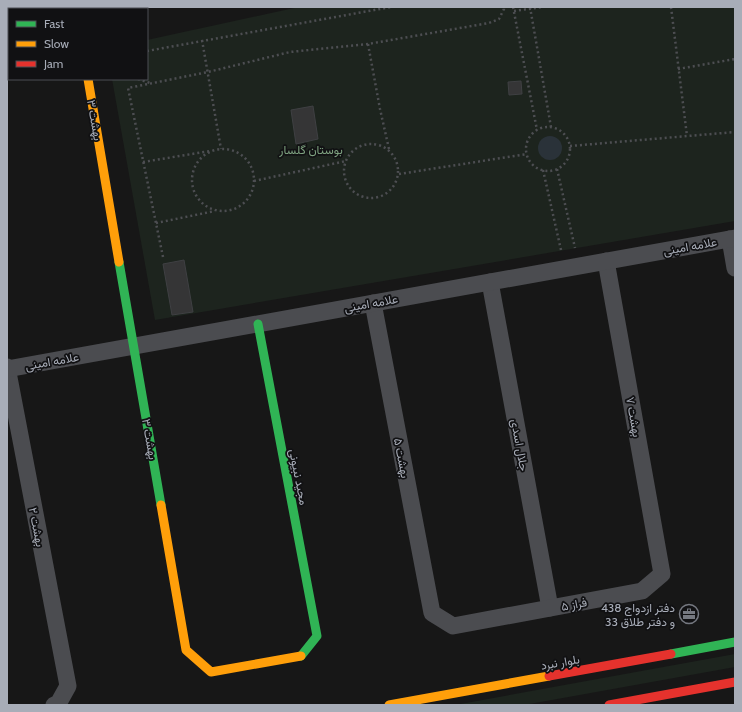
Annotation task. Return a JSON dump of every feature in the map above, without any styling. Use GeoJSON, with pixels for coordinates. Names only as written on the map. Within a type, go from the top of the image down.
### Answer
{"type":"FeatureCollection","features":[{"type":"Feature","properties":{"kind":"street","name":"بهشت ۳"},"geometry":{"type":"LineString","coordinates":[[88,80],[186,650],[211,672],[301,656],[317,636]]}},
{"type":"Feature","properties":{"kind":"street","name":"علامه امینی"},"geometry":{"type":"LineString","coordinates":[[7,368],[732,238]]}},
{"type":"Feature","properties":{"kind":"street"},"geometry":{"type":"LineString","coordinates":[[732,238],[735,268]]}},
{"type":"Feature","properties":{"kind":"street","name":"بهشت ۷"},"geometry":{"type":"LineString","coordinates":[[606,261],[662,574]]}},
{"type":"Feature","properties":{"kind":"street","name":"جلال اسدی"},"geometry":{"type":"LineString","coordinates":[[490,282],[550,608]]}},
{"type":"Feature","properties":{"kind":"street","name":"بهشت ۵"},"geometry":{"type":"LineString","coordinates":[[373,303],[432,613]]}},
{"type":"Feature","properties":{"kind":"street","name":"مجید نبیونی"},"geometry":{"type":"LineString","coordinates":[[258,324],[317,636]]}},
{"type":"Feature","properties":{"kind":"street","name":"بهشت ۲"},"geometry":{"type":"LineString","coordinates":[[7,368],[68,686],[58,704],[54,705]]}},
{"type":"Feature","properties":{"kind":"street","name":"فراز ۵"},"geometry":{"type":"LineString","coordinates":[[432,613],[453,626],[642,591],[662,574]]}},
{"type":"Feature","properties":{"kind":"street","name":"بلوار نبرد"},"geometry":{"type":"LineString","coordinates":[[389,705],[735,642]]}},
{"type":"Feature","properties":{"kind":"street"},"geometry":{"type":"LineString","coordinates":[[609,705],[735,682]]}},
{"type":"Feature","properties":{"kind":"path"},"geometry":{"type":"LineString","coordinates":[[148,51],[391,7]]}},
{"type":"Feature","properties":{"kind":"path"},"geometry":{"type":"LineString","coordinates":[[163,257],[128,88],[208,72],[290,52],[368,44],[488,23],[500,19],[504,7]]}},
{"type":"Feature","properties":{"kind":"path"},"geometry":{"type":"LineString","coordinates":[[513,7],[536,130]]}},
{"type":"Feature","properties":{"kind":"path"},"geometry":{"type":"LineString","coordinates":[[514,11],[543,7]]}},
{"type":"Feature","properties":{"kind":"path"},"geometry":{"type":"LineString","coordinates":[[671,7],[687,136]]}},
{"type":"Feature","properties":{"kind":"path"},"geometry":{"type":"LineString","coordinates":[[530,8],[551,127]]}},
{"type":"Feature","properties":{"kind":"path"},"geometry":{"type":"LineString","coordinates":[[202,40],[221,149]]}},
{"type":"Feature","properties":{"kind":"path"},"geometry":{"type":"LineString","coordinates":[[368,44],[380,109],[390,150],[395,157],[399,174],[396,183],[391,190],[383,196],[365,198],[356,194],[349,187],[345,179],[344,170],[346,160],[350,153],[357,147],[374,143],[382,145],[390,150]]}},
{"type":"Feature","properties":{"kind":"path"},"geometry":{"type":"LineString","coordinates":[[678,69],[735,59]]}},
{"type":"Feature","properties":{"kind":"path"},"geometry":{"type":"LineString","coordinates":[[140,80],[150,84]]}},
{"type":"Feature","properties":{"kind":"path"},"geometry":{"type":"LineString","coordinates":[[543,127],[551,127],[564,134],[570,146],[570,154],[563,166],[550,171],[536,168],[531,163],[527,154],[527,142],[536,130],[543,127]]}},
{"type":"Feature","properties":{"kind":"path"},"geometry":{"type":"LineString","coordinates":[[570,146],[735,132]]}},
{"type":"Feature","properties":{"kind":"path"},"geometry":{"type":"LineString","coordinates":[[143,162],[221,149],[232,150],[241,154],[248,161],[253,171],[254,181],[252,191],[247,200],[240,207],[230,211],[216,211],[156,223]]}},
{"type":"Feature","properties":{"kind":"path"},"geometry":{"type":"LineString","coordinates":[[211,151],[202,156],[196,164],[192,174],[192,184],[195,194],[201,203],[209,209],[216,211]]}},
{"type":"Feature","properties":{"kind":"path"},"geometry":{"type":"LineString","coordinates":[[399,174],[527,154]]}},
{"type":"Feature","properties":{"kind":"path"},"geometry":{"type":"LineString","coordinates":[[254,181],[346,160]]}},
{"type":"Feature","properties":{"kind":"path"},"geometry":{"type":"LineString","coordinates":[[557,169],[575,248]]}},
{"type":"Feature","properties":{"kind":"path"},"geometry":{"type":"LineString","coordinates":[[543,170],[561,250]]}},
{"type":"Feature","properties":{"kind":"green space","name":"بوستان گلسار"},"geometry":{"type":"Polygon","coordinates":[[[299,7],[735,7],[735,221],[155,320],[112,80],[148,80],[148,40],[299,7]]]}},
{"type":"Feature","properties":{"kind":"green space"},"geometry":{"type":"Polygon","coordinates":[[[735,654],[735,667],[524,705],[455,705],[735,654]]]}},
{"type":"Feature","properties":{"kind":"shaded area"},"geometry":{"type":"Polygon","coordinates":[[[550,136],[555,137],[561,143],[561,153],[555,159],[550,160],[545,159],[539,153],[538,148],[539,143],[545,137],[550,136]]]}},
{"type":"Feature","properties":{"kind":"building"},"geometry":{"type":"Polygon","coordinates":[[[521,81],[522,94],[509,95],[508,82],[521,81]]]}},
{"type":"Feature","properties":{"kind":"building"},"geometry":{"type":"Polygon","coordinates":[[[313,106],[318,139],[296,144],[291,110],[313,106]]]}},
{"type":"Feature","properties":{"kind":"building"},"geometry":{"type":"Polygon","coordinates":[[[184,260],[193,312],[172,315],[163,264],[184,260]]]}},
{"type":"Feature","properties":{"kind":"traffic: fast"},"geometry":{"type":"LineString","coordinates":[[119,262],[161,505]]}},
{"type":"Feature","properties":{"kind":"traffic: fast"},"geometry":{"type":"LineString","coordinates":[[258,324],[317,636],[301,656]]}},
{"type":"Feature","properties":{"kind":"traffic: fast"},"geometry":{"type":"LineString","coordinates":[[671,654],[735,642]]}},
{"type":"Feature","properties":{"kind":"traffic: slow"},"geometry":{"type":"LineString","coordinates":[[88,80],[119,262]]}},
{"type":"Feature","properties":{"kind":"traffic: slow"},"geometry":{"type":"LineString","coordinates":[[161,505],[186,650],[211,672],[301,656]]}},
{"type":"Feature","properties":{"kind":"traffic: slow"},"geometry":{"type":"LineString","coordinates":[[389,705],[549,676]]}},
{"type":"Feature","properties":{"kind":"traffic: jam"},"geometry":{"type":"LineString","coordinates":[[549,676],[671,654]]}},
{"type":"Feature","properties":{"kind":"traffic: jam"},"geometry":{"type":"LineString","coordinates":[[609,705],[735,682]]}},
{"type":"Feature","properties":{"kind":"place","name":"دفتر ازدواج 438 و دفتر طلاق 33"},"geometry":{"type":"Point","coordinates":[689,614]}}]}
